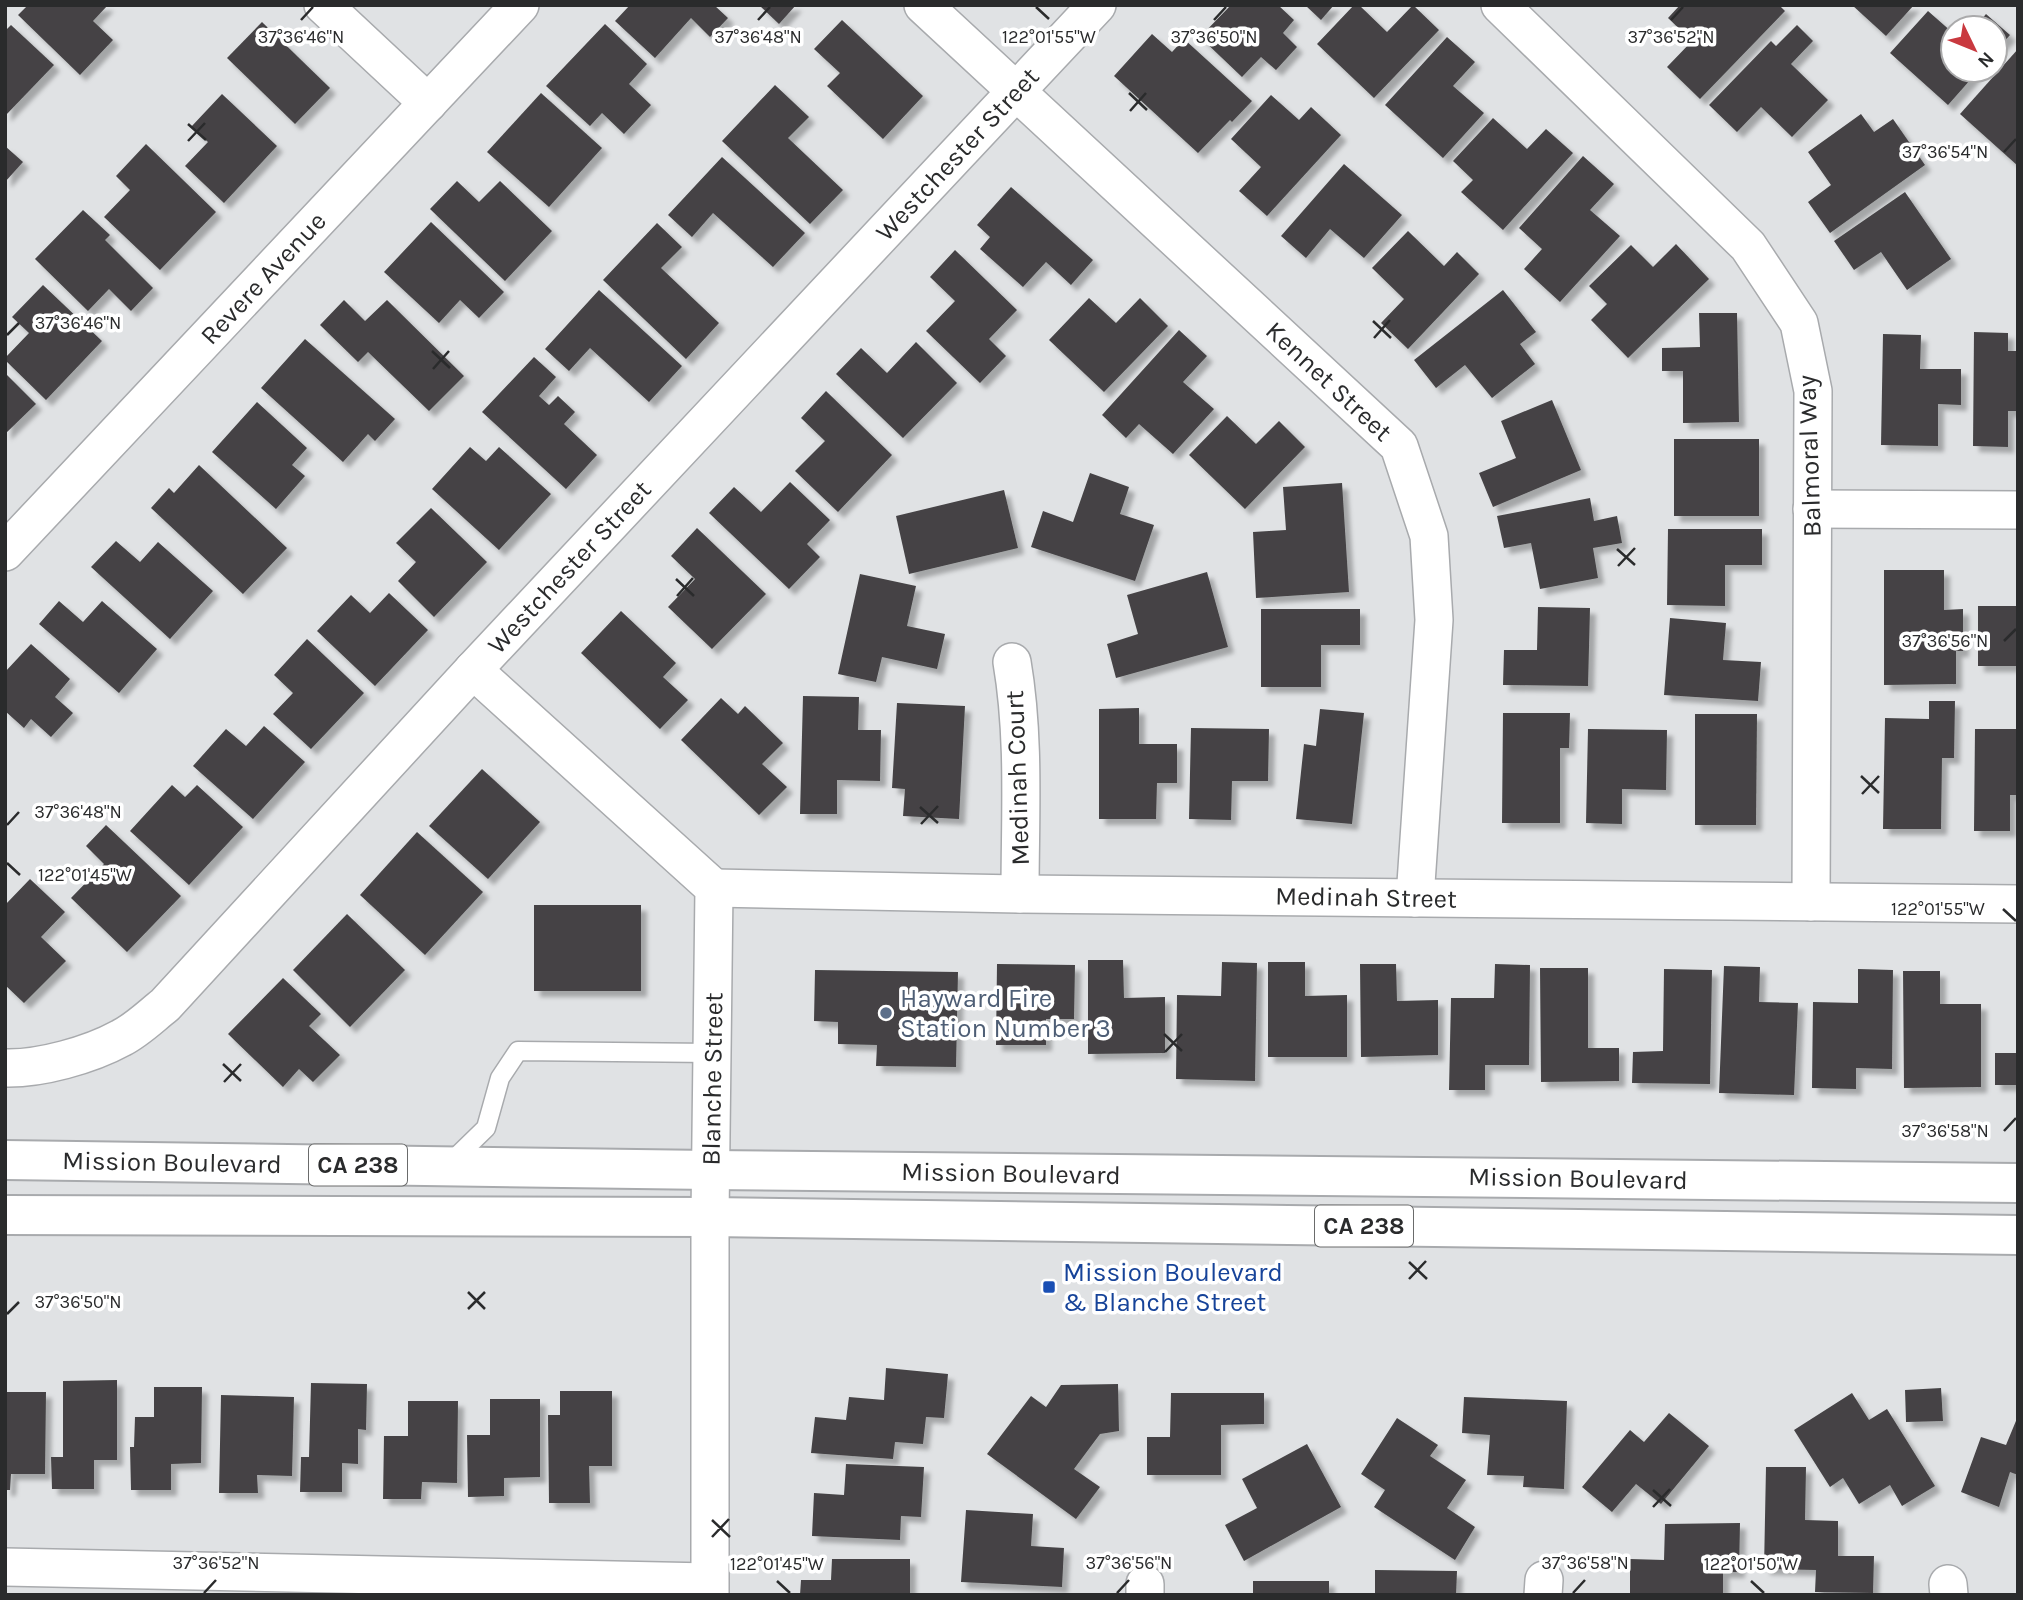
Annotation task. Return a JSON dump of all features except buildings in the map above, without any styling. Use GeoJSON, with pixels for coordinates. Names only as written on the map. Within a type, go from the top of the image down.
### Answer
{"type":"FeatureCollection","features":[{"type":"Feature","properties":{"kind":"main road","name":"Mission Boulevard"},"geometry":{"type":"LineString","coordinates":[[5,1160],[2018,1183]]}},
{"type":"Feature","properties":{"kind":"main road","name":"Mission Boulevard"},"geometry":{"type":"LineString","coordinates":[[5,1215],[710,1217],[2018,1235]]}},
{"type":"Feature","properties":{"kind":"street"},"geometry":{"type":"LineString","coordinates":[[323,5],[428,103]]}},
{"type":"Feature","properties":{"kind":"street","name":"Revere Avenue"},"geometry":{"type":"LineString","coordinates":[[5,552],[520,5]]}},
{"type":"Feature","properties":{"kind":"street","name":"Kennet Street"},"geometry":{"type":"LineString","coordinates":[[923,5],[1399,446],[1429,536],[1434,620],[1415,898]]}},
{"type":"Feature","properties":{"kind":"street","name":"Westchester Street"},"geometry":{"type":"LineString","coordinates":[[5,1068],[20,1068],[72,1058],[122,1038],[165,1005],[473,670],[1097,5]]}},
{"type":"Feature","properties":{"kind":"street","name":"Balmoral Way"},"geometry":{"type":"LineString","coordinates":[[1500,5],[1748,246],[1799,323],[1813,391],[1811,902]]}},
{"type":"Feature","properties":{"kind":"street"},"geometry":{"type":"LineString","coordinates":[[1812,509],[2018,510]]}},
{"type":"Feature","properties":{"kind":"street","name":"Medinah Court"},"geometry":{"type":"LineString","coordinates":[[1012,662],[1021,740],[1020,894]]}},
{"type":"Feature","properties":{"kind":"street"},"geometry":{"type":"LineString","coordinates":[[473,670],[714,888]]}},
{"type":"Feature","properties":{"kind":"street","name":"Medinah Street"},"geometry":{"type":"LineString","coordinates":[[714,888],[1020,894],[2018,904]]}},
{"type":"Feature","properties":{"kind":"street","name":"Blanche Street"},"geometry":{"type":"LineString","coordinates":[[710,1588],[710,1170],[714,888]]}},
{"type":"Feature","properties":{"kind":"street"},"geometry":{"type":"LineString","coordinates":[[5,1567],[710,1588]]}},
{"type":"Feature","properties":{"kind":"lane"},"geometry":{"type":"LineString","coordinates":[[448,1166],[486,1128],[500,1078],[518,1051],[712,1053]]}},
{"type":"Feature","properties":{"kind":"place","name":"Hayward Fire Station Number 3"},"geometry":{"type":"Point","coordinates":[886,1013]}},
{"type":"Feature","properties":{"kind":"place","name":"Mission Boulevard & Blanche Street"},"geometry":{"type":"Point","coordinates":[1049,1287]}}]}
